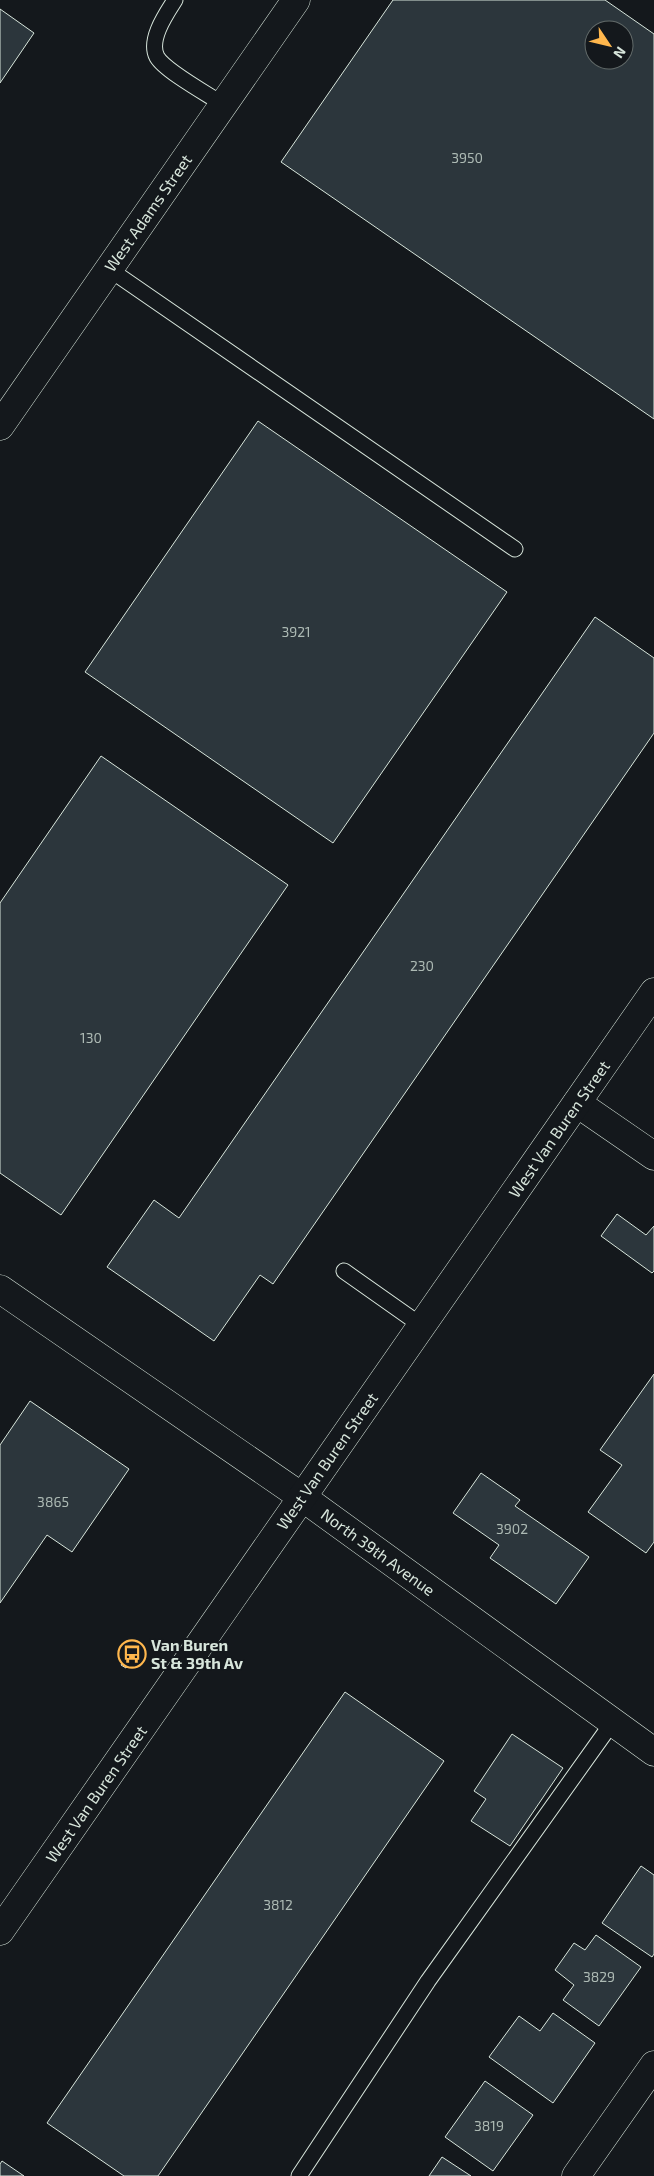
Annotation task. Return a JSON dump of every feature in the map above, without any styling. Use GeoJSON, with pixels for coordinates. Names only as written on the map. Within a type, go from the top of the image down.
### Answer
{"type":"FeatureCollection","features":[{"type":"Feature","properties":{"kind":"street","name":"West Adams Street"},"geometry":{"type":"LineString","coordinates":[[0,426],[296,0]]}},
{"type":"Feature","properties":{"kind":"street","name":"West Van Buren Street"},"geometry":{"type":"LineString","coordinates":[[0,1931],[654,992]]}},
{"type":"Feature","properties":{"kind":"street"},"geometry":{"type":"LineString","coordinates":[[577,1103],[654,1156]]}},
{"type":"Feature","properties":{"kind":"street","name":"North 39th Avenue"},"geometry":{"type":"LineString","coordinates":[[0,1289],[302,1497],[654,1752]]}},
{"type":"Feature","properties":{"kind":"street"},"geometry":{"type":"LineString","coordinates":[[576,2176],[654,2065]]}},
{"type":"Feature","properties":{"kind":"lane"},"geometry":{"type":"LineString","coordinates":[[175,0],[155,40],[157,57],[170,69],[224,104]]}},
{"type":"Feature","properties":{"kind":"lane"},"geometry":{"type":"LineString","coordinates":[[109,269],[514,549]]}},
{"type":"Feature","properties":{"kind":"lane"},"geometry":{"type":"LineString","coordinates":[[344,1271],[422,1326]]}},
{"type":"Feature","properties":{"kind":"lane"},"geometry":{"type":"LineString","coordinates":[[299,2176],[428,1981],[612,1723]]}},
{"type":"Feature","properties":{"kind":"building"},"geometry":{"type":"Polygon","coordinates":[[[393,0],[605,0],[634,20],[584,20],[584,70],[634,70],[634,20],[654,34],[654,419],[281,162],[393,0]]]}},
{"type":"Feature","properties":{"kind":"building"},"geometry":{"type":"Polygon","coordinates":[[[0,9],[34,33],[0,83],[0,9]]]}},
{"type":"Feature","properties":{"kind":"building"},"geometry":{"type":"Polygon","coordinates":[[[258,421],[507,592],[333,843],[85,672],[258,421]]]}},
{"type":"Feature","properties":{"kind":"building"},"geometry":{"type":"Polygon","coordinates":[[[595,617],[654,658],[654,733],[273,1284],[260,1275],[214,1341],[107,1267],[154,1200],[179,1218],[595,617]]]}},
{"type":"Feature","properties":{"kind":"building"},"geometry":{"type":"Polygon","coordinates":[[[101,756],[288,885],[61,1215],[0,1173],[0,903],[101,756]]]}},
{"type":"Feature","properties":{"kind":"building"},"geometry":{"type":"Polygon","coordinates":[[[617,1214],[646,1235],[654,1226],[654,1271],[652,1273],[601,1236],[617,1214]]]}},
{"type":"Feature","properties":{"kind":"building"},"geometry":{"type":"Polygon","coordinates":[[[654,1374],[654,1542],[646,1553],[588,1512],[622,1465],[600,1450],[654,1374]]]}},
{"type":"Feature","properties":{"kind":"building"},"geometry":{"type":"Polygon","coordinates":[[[30,1401],[129,1469],[72,1552],[47,1535],[0,1603],[0,1445],[30,1401]]]}},
{"type":"Feature","properties":{"kind":"building"},"geometry":{"type":"Polygon","coordinates":[[[481,1473],[520,1500],[515,1506],[589,1557],[556,1604],[490,1558],[499,1545],[453,1513],[481,1473]]]}},
{"type":"Feature","properties":{"kind":"building"},"geometry":{"type":"Polygon","coordinates":[[[131,1649],[137,1653],[126,1668],[121,1665],[131,1649]]]}},
{"type":"Feature","properties":{"kind":"building"},"geometry":{"type":"Polygon","coordinates":[[[345,1692],[444,1761],[158,2176],[124,2176],[47,2123],[345,1692]]]}},
{"type":"Feature","properties":{"kind":"building"},"geometry":{"type":"Polygon","coordinates":[[[512,1734],[563,1768],[510,1846],[471,1821],[486,1799],[474,1791],[512,1734]]]}},
{"type":"Feature","properties":{"kind":"building"},"geometry":{"type":"Polygon","coordinates":[[[641,1866],[654,1875],[654,1954],[652,1957],[602,1923],[641,1866]]]}},
{"type":"Feature","properties":{"kind":"building"},"geometry":{"type":"Polygon","coordinates":[[[596,1935],[641,1967],[599,2026],[563,2000],[574,1985],[555,1970],[574,1943],[585,1950],[596,1935]]]}},
{"type":"Feature","properties":{"kind":"building"},"geometry":{"type":"Polygon","coordinates":[[[553,2013],[595,2043],[553,2103],[489,2057],[519,2016],[540,2031],[553,2013]]]}},
{"type":"Feature","properties":{"kind":"building"},"geometry":{"type":"Polygon","coordinates":[[[485,2081],[533,2115],[493,2171],[445,2137],[485,2081]]]}},
{"type":"Feature","properties":{"kind":"building"},"geometry":{"type":"Polygon","coordinates":[[[442,2157],[471,2176],[429,2176],[442,2157]]]}},
{"type":"Feature","properties":{"kind":"building"},"geometry":{"type":"Polygon","coordinates":[[[2,2161],[24,2176],[0,2176],[0,2164],[2,2161]]]}},
{"type":"Feature","properties":{"kind":"place","name":"Van Buren St & 39th Av"},"geometry":{"type":"Point","coordinates":[132,1654]}}]}
